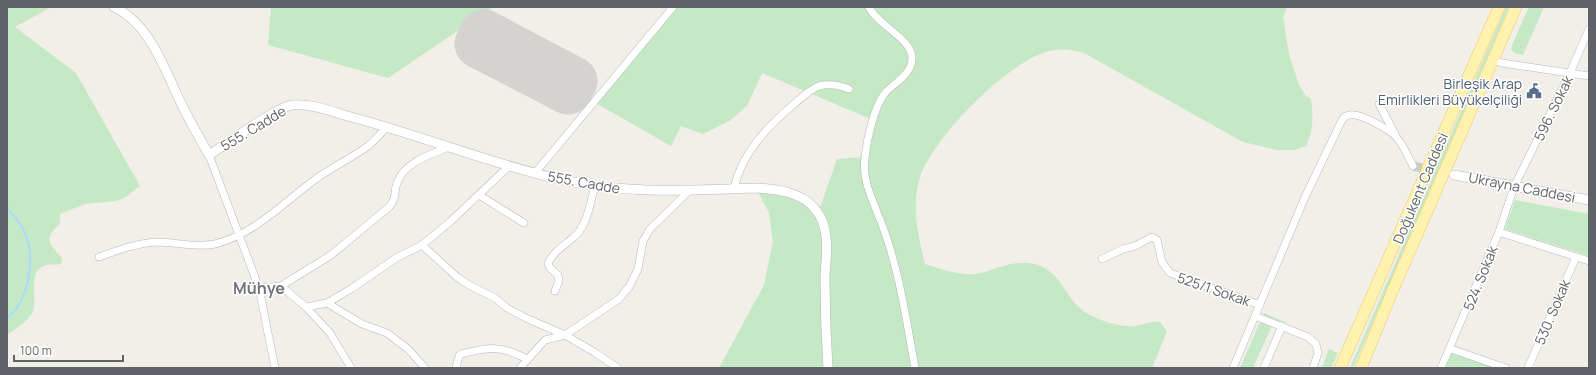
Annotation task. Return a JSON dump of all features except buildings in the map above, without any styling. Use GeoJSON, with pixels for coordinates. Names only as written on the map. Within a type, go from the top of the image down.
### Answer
{"type":"FeatureCollection","features":[{"type":"Feature","properties":{"kind":"main road","name":"Doğukent Caddesi"},"geometry":{"type":"LineString","coordinates":[[1340,368],[1499,7]]}},
{"type":"Feature","properties":{"kind":"main road","name":"Doğukent Caddesi"},"geometry":{"type":"LineString","coordinates":[[1361,368],[1385,314],[1392,292],[1516,7]]}},
{"type":"Feature","properties":{"kind":"street"},"geometry":{"type":"LineString","coordinates":[[114,7],[135,22],[156,52],[190,123],[210,155],[259,288],[275,368]]}},
{"type":"Feature","properties":{"kind":"street"},"geometry":{"type":"LineString","coordinates":[[534,173],[673,7]]}},
{"type":"Feature","properties":{"kind":"street"},"geometry":{"type":"LineString","coordinates":[[869,7],[872,15],[883,26],[903,40],[910,49],[912,58],[906,74],[884,94],[879,104],[869,133],[864,157],[865,177],[868,192],[884,230],[896,270],[915,368]]}},
{"type":"Feature","properties":{"kind":"street","name":"596. Sokak"},"geometry":{"type":"LineString","coordinates":[[1514,187],[1570,73],[1589,29]]}},
{"type":"Feature","properties":{"kind":"street"},"geometry":{"type":"LineString","coordinates":[[1492,60],[1502,63],[1589,76]]}},
{"type":"Feature","properties":{"kind":"street"},"geometry":{"type":"LineString","coordinates":[[734,188],[739,172],[747,157],[762,134],[781,114],[809,91],[820,86],[836,84],[849,89]]}},
{"type":"Feature","properties":{"kind":"street"},"geometry":{"type":"LineString","coordinates":[[1379,104],[1413,166]]}},
{"type":"Feature","properties":{"kind":"street","name":"555. Cadde"},"geometry":{"type":"LineString","coordinates":[[210,155],[291,105],[306,105],[387,127],[534,173],[595,186],[656,191],[756,188],[786,192],[806,200],[815,208],[823,222],[826,238],[825,323],[828,368]]}},
{"type":"Feature","properties":{"kind":"street"},"geometry":{"type":"LineString","coordinates":[[1233,368],[1305,197],[1342,120],[1347,115],[1353,115],[1372,122],[1396,136]]}},
{"type":"Feature","properties":{"kind":"street"},"geometry":{"type":"LineString","coordinates":[[99,257],[117,250],[158,242],[190,245],[214,244],[240,235],[261,222],[316,179],[369,145],[387,127]]}},
{"type":"Feature","properties":{"kind":"street"},"geometry":{"type":"LineString","coordinates":[[259,288],[281,286],[331,255],[390,207],[394,202],[397,181],[404,171],[424,158],[449,147]]}},
{"type":"Feature","properties":{"kind":"street"},"geometry":{"type":"LineString","coordinates":[[306,307],[327,302],[351,289],[396,258],[422,245],[480,195],[510,166]]}},
{"type":"Feature","properties":{"kind":"street","name":"Ukrayna Caddesi"},"geometry":{"type":"LineString","coordinates":[[1454,175],[1589,200]]}},
{"type":"Feature","properties":{"kind":"street"},"geometry":{"type":"LineString","coordinates":[[555,291],[559,281],[558,275],[550,268],[548,263],[556,251],[575,237],[583,226],[595,186]]}},
{"type":"Feature","properties":{"kind":"street","name":"524. Sokak"},"geometry":{"type":"LineString","coordinates":[[1441,368],[1499,232],[1514,187]]}},
{"type":"Feature","properties":{"kind":"street"},"geometry":{"type":"LineString","coordinates":[[520,368],[545,340],[564,335],[619,298],[629,286],[638,269],[643,241],[650,228],[688,191]]}},
{"type":"Feature","properties":{"kind":"street"},"geometry":{"type":"LineString","coordinates":[[480,195],[524,223]]}},
{"type":"Feature","properties":{"kind":"street"},"geometry":{"type":"LineString","coordinates":[[1499,232],[1589,261]]}},
{"type":"Feature","properties":{"kind":"street","name":"525/1 Sokak"},"geometry":{"type":"LineString","coordinates":[[1102,259],[1135,246],[1152,237],[1157,240],[1165,268],[1170,274],[1260,305]]}},
{"type":"Feature","properties":{"kind":"street"},"geometry":{"type":"LineString","coordinates":[[422,245],[457,277],[469,285],[495,298],[507,308],[564,335],[618,368]]}},
{"type":"Feature","properties":{"kind":"street","name":"530. Sokak"},"geometry":{"type":"LineString","coordinates":[[1528,368],[1576,257]]}},
{"type":"Feature","properties":{"kind":"street"},"geometry":{"type":"LineString","coordinates":[[281,286],[306,307],[330,333],[351,368]]}},
{"type":"Feature","properties":{"kind":"street"},"geometry":{"type":"LineString","coordinates":[[327,302],[362,324],[387,334],[408,349],[425,368]]}},
{"type":"Feature","properties":{"kind":"street"},"geometry":{"type":"LineString","coordinates":[[1255,316],[1282,326],[1314,341],[1318,353],[1313,368]]}},
{"type":"Feature","properties":{"kind":"street"},"geometry":{"type":"LineString","coordinates":[[1264,368],[1282,326]]}},
{"type":"Feature","properties":{"kind":"street"},"geometry":{"type":"LineString","coordinates":[[456,368],[459,356],[462,354],[490,348],[510,350],[527,359]]}},
{"type":"Feature","properties":{"kind":"street"},"geometry":{"type":"LineString","coordinates":[[1450,349],[1506,368]]}},
{"type":"Feature","properties":{"kind":"green space"},"geometry":{"type":"Polygon","coordinates":[[[7,7],[51,7],[15,27],[76,73],[140,186],[126,197],[116,201],[85,204],[60,214],[60,223],[51,233],[49,241],[62,258],[61,264],[46,265],[40,268],[36,273],[34,279],[33,311],[25,322],[7,335],[7,7]]]}},
{"type":"Feature","properties":{"kind":"green space"},"geometry":{"type":"Polygon","coordinates":[[[271,7],[493,7],[388,78],[268,45],[271,7]]]}},
{"type":"Feature","properties":{"kind":"green space"},"geometry":{"type":"Polygon","coordinates":[[[673,7],[1287,7],[1283,17],[1289,54],[1299,85],[1306,96],[1311,99],[1312,128],[1306,146],[1295,150],[1277,150],[1243,142],[1084,53],[1053,50],[1043,53],[1027,61],[990,88],[955,124],[928,161],[920,177],[916,199],[916,221],[925,264],[950,272],[964,274],[976,274],[1015,263],[1029,263],[1041,266],[1050,271],[1057,278],[1074,302],[1081,309],[1095,318],[1114,324],[1128,326],[1160,322],[1167,331],[1152,368],[719,368],[764,285],[773,242],[769,213],[756,188],[772,189],[815,208],[821,205],[837,159],[865,157],[873,120],[762,73],[747,106],[731,120],[703,134],[681,126],[671,146],[594,102],[673,7]]]}},
{"type":"Feature","properties":{"kind":"green space"},"geometry":{"type":"Polygon","coordinates":[[[1506,7],[1509,7],[1353,368],[1350,368],[1506,7]]]}},
{"type":"Feature","properties":{"kind":"green space"},"geometry":{"type":"Polygon","coordinates":[[[1529,7],[1544,7],[1523,55],[1515,53],[1511,50],[1529,7]]]}},
{"type":"Feature","properties":{"kind":"green space"},"geometry":{"type":"Polygon","coordinates":[[[1515,200],[1589,214],[1589,256],[1505,229],[1515,200]]]}},
{"type":"Feature","properties":{"kind":"green space"},"geometry":{"type":"Polygon","coordinates":[[[1264,313],[1287,323],[1282,324],[1274,321],[1253,368],[1240,368],[1264,313]]]}},
{"type":"Feature","properties":{"kind":"green space"},"geometry":{"type":"Polygon","coordinates":[[[1329,349],[1338,353],[1331,368],[1322,368],[1329,349]]]}},
{"type":"Feature","properties":{"kind":"green space"},"geometry":{"type":"Polygon","coordinates":[[[1451,349],[1506,368],[1441,368],[1451,349]]]}},
{"type":"Feature","properties":{"kind":"waterway"},"geometry":{"type":"LineString","coordinates":[[7,208],[24,231],[29,249],[30,260],[28,282],[25,292],[13,313],[7,318]]}},
{"type":"Feature","properties":{"kind":"runway"},"geometry":{"type":"LineString","coordinates":[[484,34],[573,81],[568,90],[479,44],[484,34]]}},
{"type":"Feature","properties":{"kind":"tunnel"},"geometry":{"type":"LineString","coordinates":[[1413,166],[1450,174]]}},
{"type":"Feature","properties":{"kind":"place","name":"Birleşik Arap Emirlikleri Büyükelçiliği"},"geometry":{"type":"Point","coordinates":[1534,91]}},
{"type":"Feature","properties":{"kind":"district","name":"Mühye"},"geometry":{"type":"Point","coordinates":[259,288]}}]}
